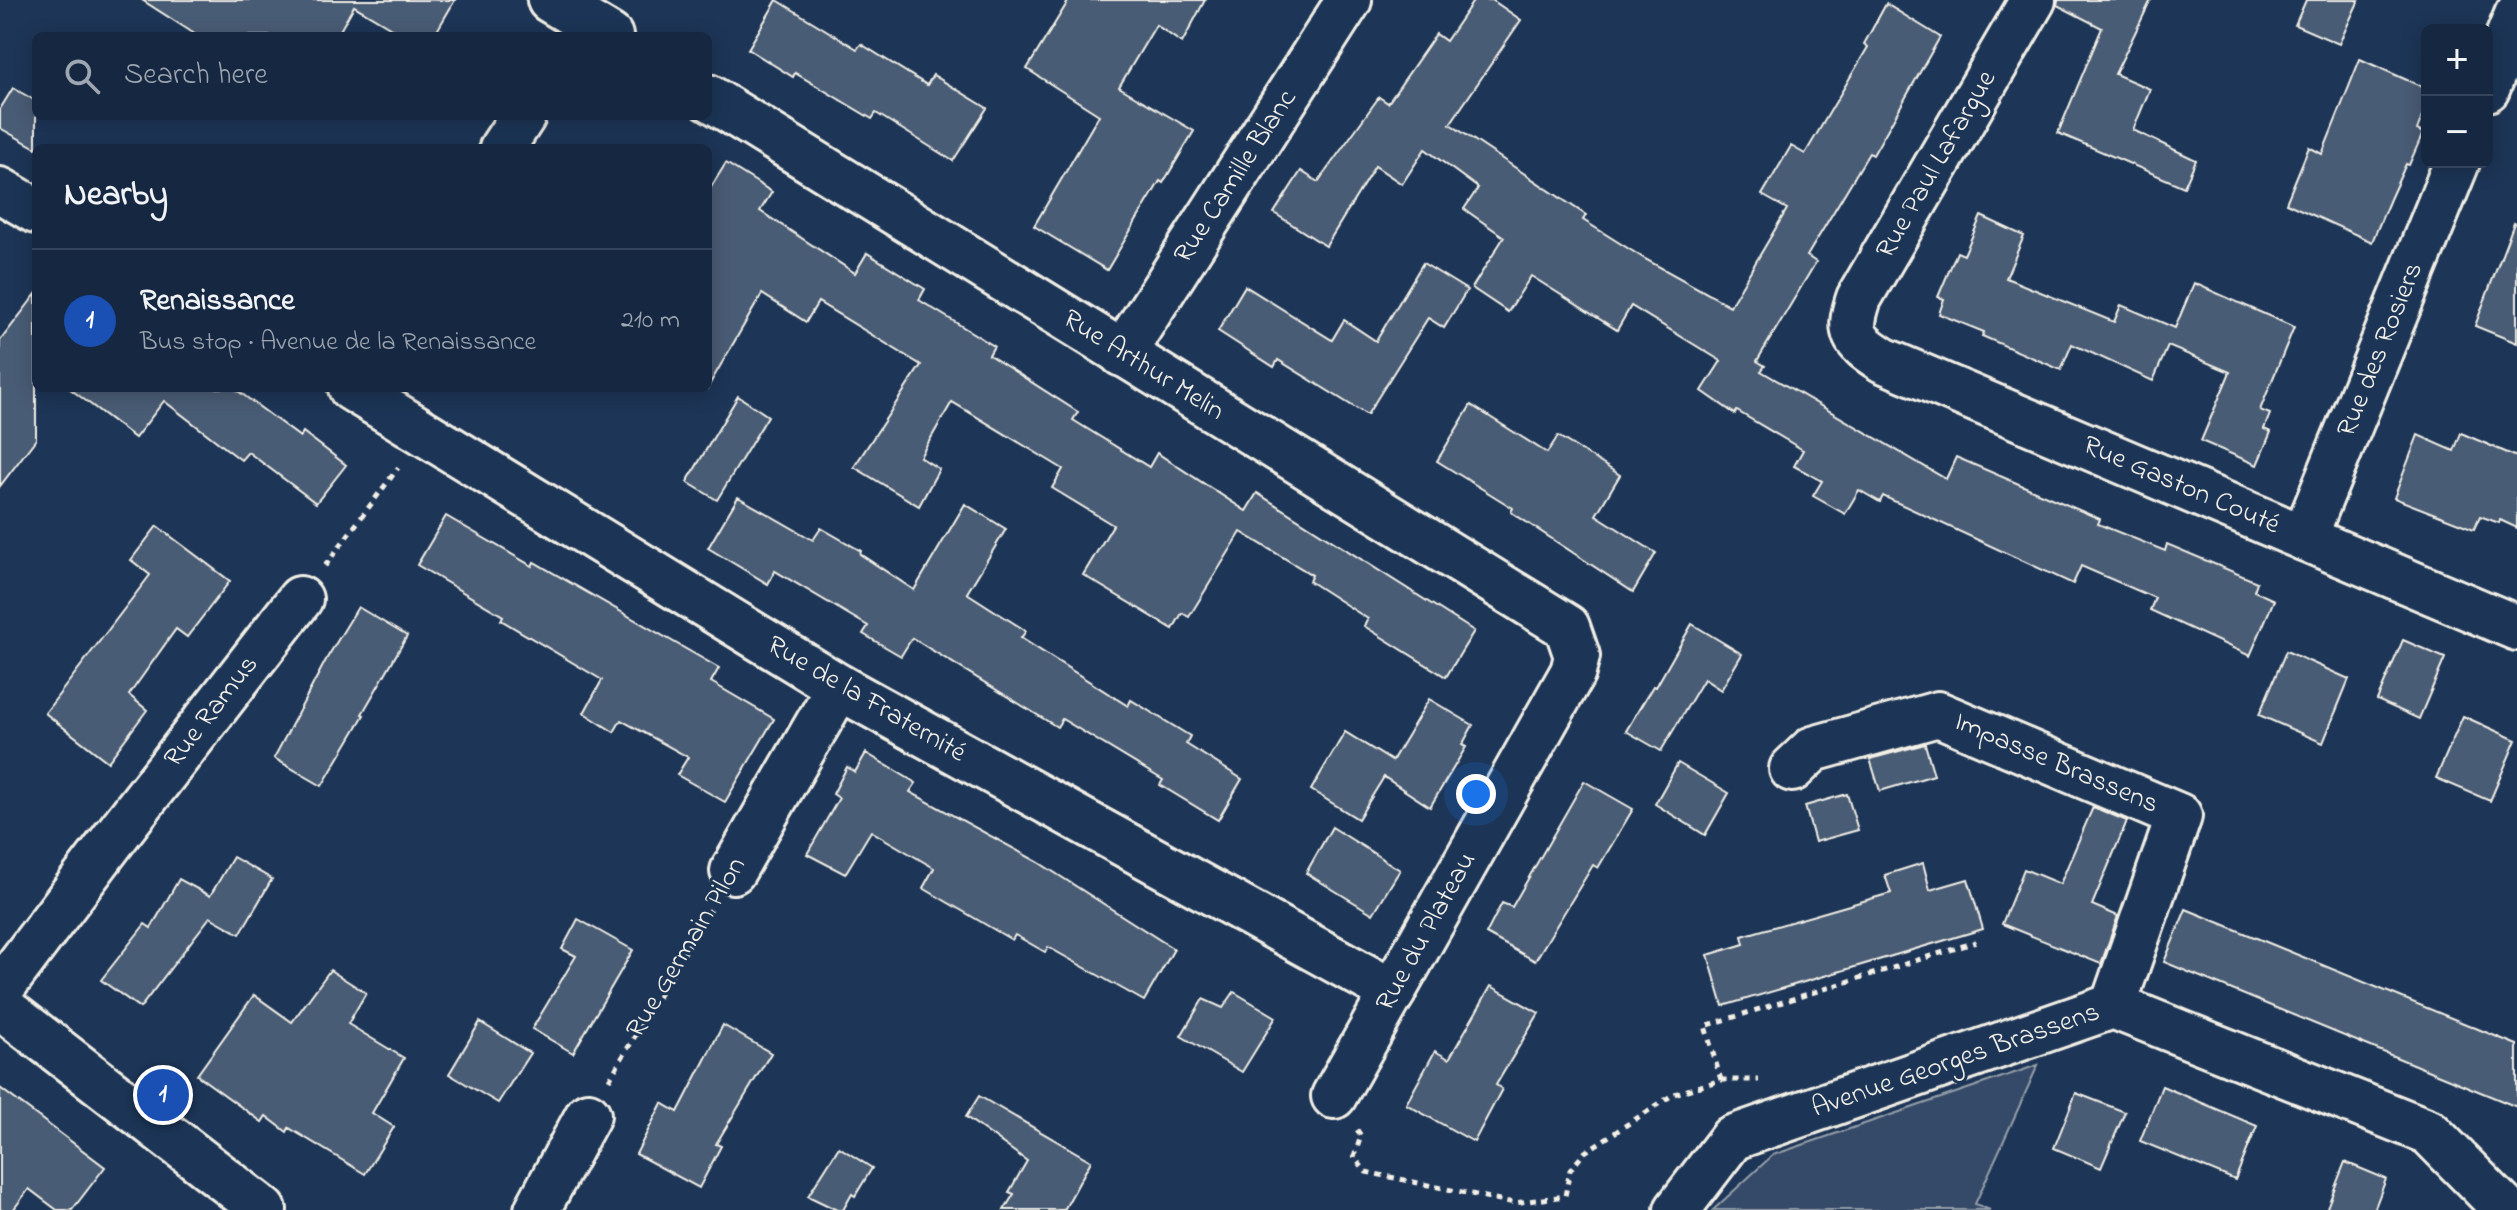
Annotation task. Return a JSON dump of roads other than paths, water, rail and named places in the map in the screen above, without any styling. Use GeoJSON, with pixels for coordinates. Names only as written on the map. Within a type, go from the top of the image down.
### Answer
{"type":"FeatureCollection","features":[{"type":"Feature","properties":{"kind":"street","name":"Rue Camille Blanc"},"geometry":{"type":"LineString","coordinates":[[1122,354],[1349,0]]}},
{"type":"Feature","properties":{"kind":"street","name":"Rue Paul Lafargue"},"geometry":{"type":"LineString","coordinates":[[1852,333],[1853,315],[1859,298],[2033,0]]}},
{"type":"Feature","properties":{"kind":"street"},"geometry":{"type":"LineString","coordinates":[[2493,74],[2517,15]]}},
{"type":"Feature","properties":{"kind":"street","name":"Rue Arthur Melin"},"geometry":{"type":"LineString","coordinates":[[712,99],[1554,618],[1567,627],[1573,639]]}},
{"type":"Feature","properties":{"kind":"street"},"geometry":{"type":"LineString","coordinates":[[505,144],[520,120]]}},
{"type":"Feature","properties":{"kind":"street","name":"Rue des Rosiers"},"geometry":{"type":"LineString","coordinates":[[2304,538],[2455,168]]}},
{"type":"Feature","properties":{"kind":"street","name":"Rue Gaston Couté"},"geometry":{"type":"LineString","coordinates":[[1852,333],[1863,347],[1883,360],[2517,628]]}},
{"type":"Feature","properties":{"kind":"street","name":"Rue de la Fraternité"},"geometry":{"type":"LineString","coordinates":[[357,392],[839,687],[1393,992]]}},
{"type":"Feature","properties":{"kind":"street","name":"Rue Ramus"},"geometry":{"type":"LineString","coordinates":[[0,990],[300,599]]}},
{"type":"Feature","properties":{"kind":"street","name":"Rue du Plateau"},"geometry":{"type":"LineString","coordinates":[[1334,1096],[1573,672],[1577,656],[1573,639]]}},
{"type":"Feature","properties":{"kind":"street","name":"Rue Germain Pilon"},"geometry":{"type":"LineString","coordinates":[[733,871],[839,687]]}},
{"type":"Feature","properties":{"kind":"street","name":"Impasse Brassens"},"geometry":{"type":"LineString","coordinates":[[1792,769],[1813,749],[1938,714],[2179,816],[2113,1006]]}},
{"type":"Feature","properties":{"kind":"street"},"geometry":{"type":"LineString","coordinates":[[0,1006],[264,1210]]}},
{"type":"Feature","properties":{"kind":"street","name":"Avenue Georges Brassens"},"geometry":{"type":"LineString","coordinates":[[1677,1210],[1732,1138],[2113,1006],[2429,1132],[2506,1210]]}},
{"type":"Feature","properties":{"kind":"street"},"geometry":{"type":"LineString","coordinates":[[537,1210],[588,1115]]}},
{"type":"Feature","properties":{"kind":"place","name":"Renaissance"},"geometry":{"type":"Point","coordinates":[163,1095]}}]}
